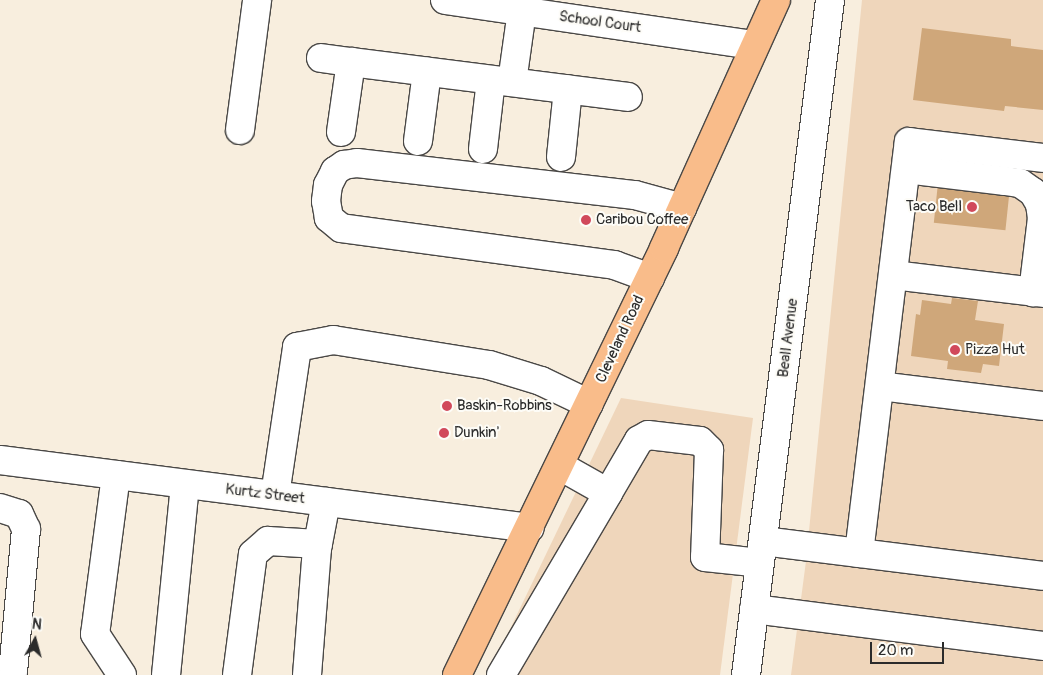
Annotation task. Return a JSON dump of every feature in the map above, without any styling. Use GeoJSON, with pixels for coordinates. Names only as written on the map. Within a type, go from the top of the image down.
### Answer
{"type":"FeatureCollection","features":[{"type":"Feature","properties":{"kind":"main road","name":"Cleveland Road"},"geometry":{"type":"LineString","coordinates":[[457,675],[650,278],[754,44],[776,0]]}},
{"type":"Feature","properties":{"kind":"street"},"geometry":{"type":"LineString","coordinates":[[240,130],[257,0]]}},
{"type":"Feature","properties":{"kind":"street","name":"School Court"},"geometry":{"type":"LineString","coordinates":[[445,0],[754,44]]}},
{"type":"Feature","properties":{"kind":"street","name":"Beall Avenue"},"geometry":{"type":"LineString","coordinates":[[746,675],[830,0]]}},
{"type":"Feature","properties":{"kind":"street"},"geometry":{"type":"LineString","coordinates":[[483,149],[522,11]]}},
{"type":"Feature","properties":{"kind":"street"},"geometry":{"type":"LineString","coordinates":[[321,58],[628,97]]}},
{"type":"Feature","properties":{"kind":"street"},"geometry":{"type":"LineString","coordinates":[[341,132],[351,62]]}},
{"type":"Feature","properties":{"kind":"street"},"geometry":{"type":"LineString","coordinates":[[418,141],[427,72]]}},
{"type":"Feature","properties":{"kind":"street"},"geometry":{"type":"LineString","coordinates":[[561,157],[568,89]]}},
{"type":"Feature","properties":{"kind":"street"},"geometry":{"type":"LineString","coordinates":[[859,553],[909,142],[1043,158]]}},
{"type":"Feature","properties":{"kind":"street"},"geometry":{"type":"LineString","coordinates":[[650,278],[614,265],[341,228],[329,218],[326,201],[328,185],[335,171],[344,164],[357,163],[635,195],[682,208]]}},
{"type":"Feature","properties":{"kind":"street"},"geometry":{"type":"LineString","coordinates":[[893,275],[1038,293],[1042,218],[1040,204],[1033,192],[1012,182],[906,169]]}},
{"type":"Feature","properties":{"kind":"street"},"geometry":{"type":"LineString","coordinates":[[275,495],[297,347],[333,340],[489,365],[541,381],[589,404]]}},
{"type":"Feature","properties":{"kind":"street"},"geometry":{"type":"LineString","coordinates":[[880,386],[1043,406]]}},
{"type":"Feature","properties":{"kind":"street"},"geometry":{"type":"LineString","coordinates":[[501,675],[639,440],[648,435],[700,441],[709,450],[705,557],[761,552],[859,553],[1043,576]]}},
{"type":"Feature","properties":{"kind":"street"},"geometry":{"type":"LineString","coordinates":[[560,466],[608,493]]}},
{"type":"Feature","properties":{"kind":"street","name":"Kurtz Street"},"geometry":{"type":"LineString","coordinates":[[1,468],[116,475],[530,528]]}},
{"type":"Feature","properties":{"kind":"street"},"geometry":{"type":"LineString","coordinates":[[116,475],[95,634],[122,675]]}},
{"type":"Feature","properties":{"kind":"street"},"geometry":{"type":"LineString","coordinates":[[166,675],[185,484]]}},
{"type":"Feature","properties":{"kind":"street"},"geometry":{"type":"LineString","coordinates":[[306,675],[318,544],[326,502]]}},
{"type":"Feature","properties":{"kind":"street"},"geometry":{"type":"LineString","coordinates":[[0,508],[19,514],[26,529],[12,671]]}},
{"type":"Feature","properties":{"kind":"street"},"geometry":{"type":"LineString","coordinates":[[237,675],[253,554],[268,540],[318,544]]}},
{"type":"Feature","properties":{"kind":"street"},"geometry":{"type":"LineString","coordinates":[[754,609],[1043,646]]}},
{"type":"Feature","properties":{"kind":"shaded area"},"geometry":{"type":"Polygon","coordinates":[[[862,0],[1043,0],[1043,675],[791,675],[806,561],[862,0]]]}},
{"type":"Feature","properties":{"kind":"shaded area"},"geometry":{"type":"Polygon","coordinates":[[[621,398],[753,418],[720,675],[488,675],[621,398]]]}},
{"type":"Feature","properties":{"kind":"building"},"geometry":{"type":"Polygon","coordinates":[[[922,28],[1011,39],[1011,46],[1043,50],[1043,110],[1005,106],[1004,111],[913,100],[922,28]]]}},
{"type":"Feature","properties":{"kind":"building","name":"Taco Bell"},"geometry":{"type":"Polygon","coordinates":[[[938,183],[1010,191],[1005,230],[934,223],[938,183]]]}},
{"type":"Feature","properties":{"kind":"building"},"geometry":{"type":"Polygon","coordinates":[[[952,298],[978,301],[975,320],[1004,324],[999,366],[983,364],[981,373],[947,369],[948,361],[911,356],[916,314],[920,315],[922,300],[951,304],[952,298]]]}},
{"type":"Feature","properties":{"kind":"place","name":"Taco Bell"},"geometry":{"type":"Point","coordinates":[972,207]}},
{"type":"Feature","properties":{"kind":"place","name":"Caribou Coffee"},"geometry":{"type":"Point","coordinates":[586,220]}},
{"type":"Feature","properties":{"kind":"place","name":"Pizza Hut"},"geometry":{"type":"Point","coordinates":[955,350]}},
{"type":"Feature","properties":{"kind":"place","name":"Baskin-Robbins"},"geometry":{"type":"Point","coordinates":[447,406]}},
{"type":"Feature","properties":{"kind":"place","name":"Dunkin'"},"geometry":{"type":"Point","coordinates":[444,433]}}]}
